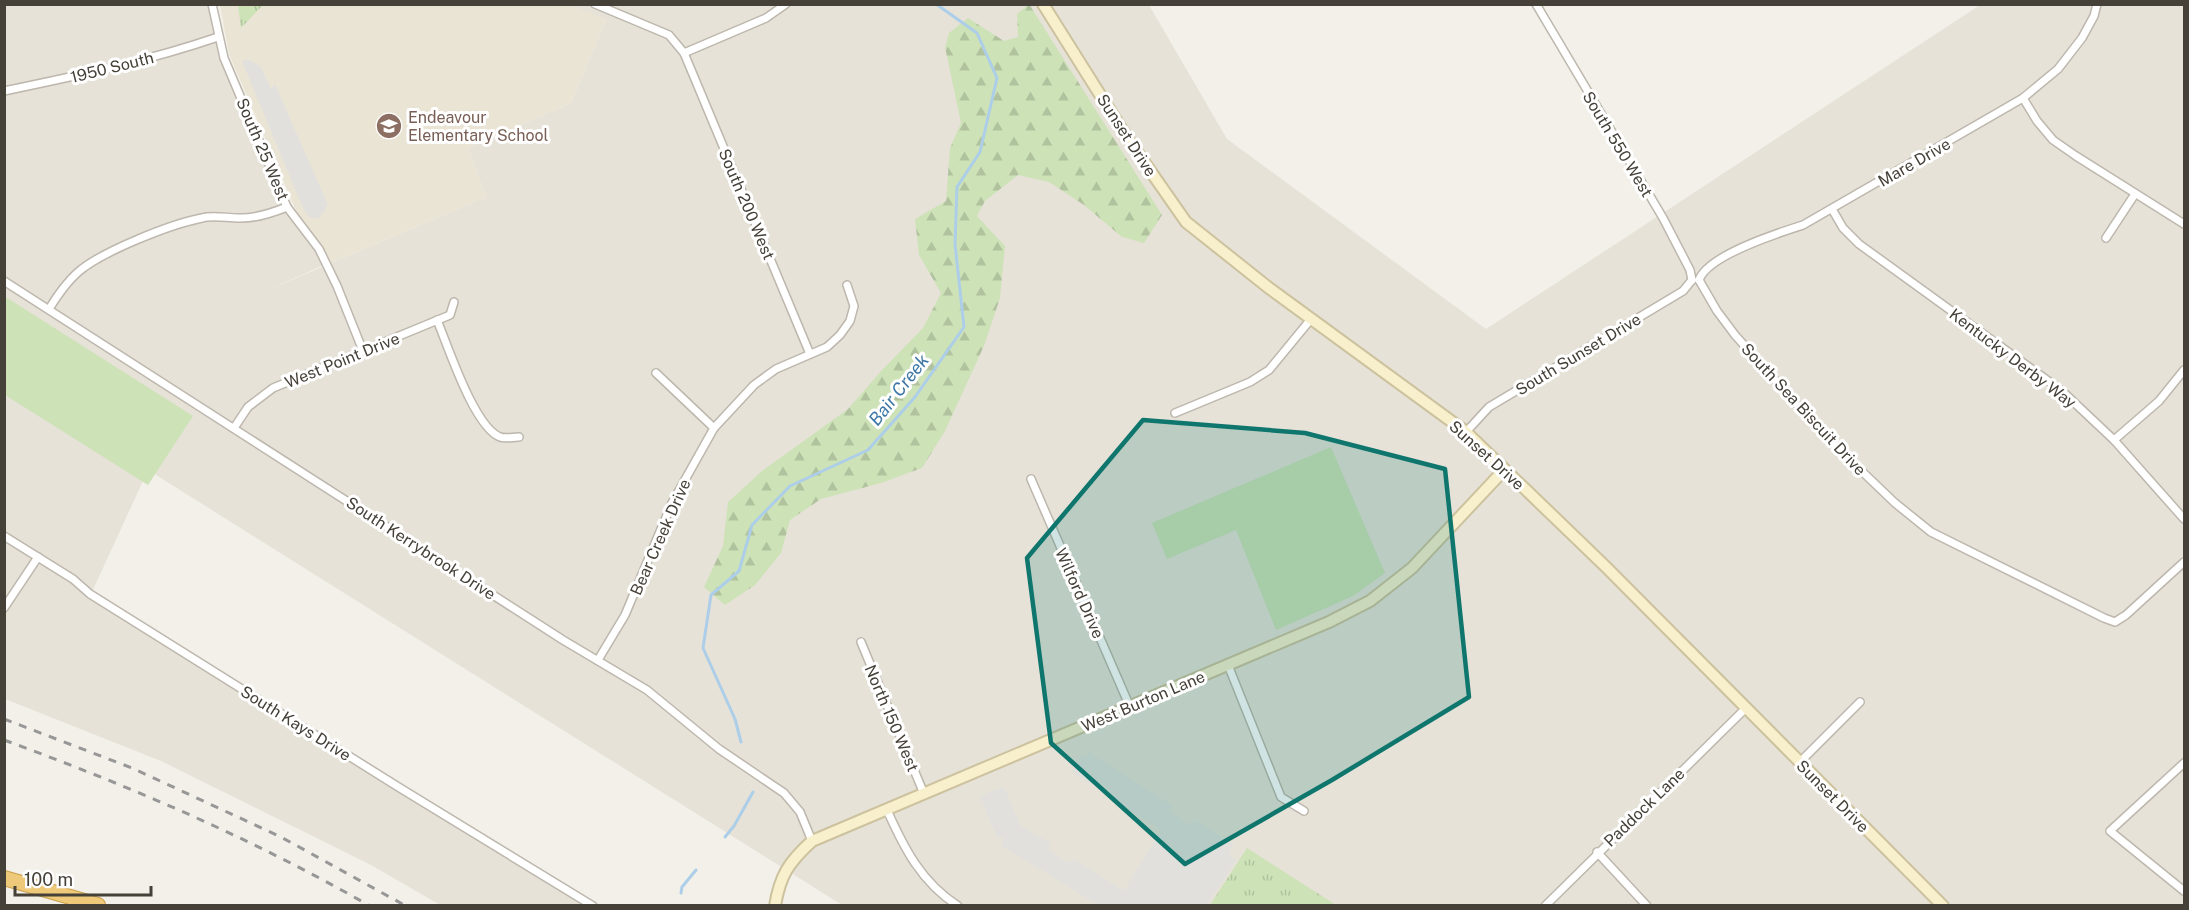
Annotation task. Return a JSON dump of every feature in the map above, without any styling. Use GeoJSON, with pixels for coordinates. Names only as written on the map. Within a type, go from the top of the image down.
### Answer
{"type":"FeatureCollection","features":[{"type":"Feature","properties":{"kind":"highway"},"geometry":{"type":"LineString","coordinates":[[4,878],[98,905]]}},
{"type":"Feature","properties":{"kind":"main road","name":"Sunset Drive"},"geometry":{"type":"LineString","coordinates":[[1043,4],[1126,136],[1186,222],[1269,288],[1466,432],[1606,567],[1943,906]]}},
{"type":"Feature","properties":{"kind":"main road","name":"West Burton Lane"},"geometry":{"type":"LineString","coordinates":[[775,906],[778,885],[794,857],[813,842],[1329,622],[1370,601],[1412,568],[1504,470]]}},
{"type":"Feature","properties":{"kind":"street","name":"South 25 West"},"geometry":{"type":"LineString","coordinates":[[212,4],[224,58],[287,207],[319,249],[337,286],[363,351]]}},
{"type":"Feature","properties":{"kind":"street"},"geometry":{"type":"LineString","coordinates":[[595,4],[669,35],[684,53],[766,18],[786,4]]}},
{"type":"Feature","properties":{"kind":"street","name":"South 550 West"},"geometry":{"type":"LineString","coordinates":[[1536,4],[1663,218],[1695,280]]}},
{"type":"Feature","properties":{"kind":"street","name":"Mare Drive"},"geometry":{"type":"LineString","coordinates":[[1695,280],[1708,268],[1733,252],[1767,236],[1803,225],[2023,98],[2058,69],[2082,38],[2094,16],[2097,4]]}},
{"type":"Feature","properties":{"kind":"street","name":"1950 South"},"geometry":{"type":"LineString","coordinates":[[4,91],[181,50],[218,37]]}},
{"type":"Feature","properties":{"kind":"street","name":"South 200 West"},"geometry":{"type":"LineString","coordinates":[[684,53],[810,354]]}},
{"type":"Feature","properties":{"kind":"street"},"geometry":{"type":"LineString","coordinates":[[2023,98],[2037,121],[2053,140],[2184,224]]}},
{"type":"Feature","properties":{"kind":"street"},"geometry":{"type":"LineString","coordinates":[[2106,238],[2135,194]]}},
{"type":"Feature","properties":{"kind":"street"},"geometry":{"type":"LineString","coordinates":[[49,309],[59,293],[78,272],[105,255],[162,230],[204,217],[242,219],[272,213],[287,207]]}},
{"type":"Feature","properties":{"kind":"street","name":"Kentucky Derby Way"},"geometry":{"type":"LineString","coordinates":[[1832,209],[1843,228],[1859,244],[2062,391],[2114,440],[2184,519]]}},
{"type":"Feature","properties":{"kind":"street","name":"South Sunset Drive"},"geometry":{"type":"LineString","coordinates":[[1466,432],[1489,407],[1683,291],[1695,280]]}},
{"type":"Feature","properties":{"kind":"street","name":"South Sea Biscuit Drive"},"geometry":{"type":"LineString","coordinates":[[1695,280],[1735,335],[1822,434],[1895,503],[1931,532],[2115,622],[2126,615],[2184,562]]}},
{"type":"Feature","properties":{"kind":"street","name":"South Kerrybrook Drive"},"geometry":{"type":"LineString","coordinates":[[4,281],[563,640],[647,690],[719,748],[784,793],[800,812],[813,842]]}},
{"type":"Feature","properties":{"kind":"street","name":"Bear Creek Drive"},"geometry":{"type":"LineString","coordinates":[[598,660],[626,615],[672,503],[714,429],[754,385],[776,369],[827,347],[840,335],[850,321],[854,306],[847,285]]}},
{"type":"Feature","properties":{"kind":"street","name":"West Point Drive"},"geometry":{"type":"LineString","coordinates":[[234,428],[248,406],[273,388],[450,315],[454,302]]}},
{"type":"Feature","properties":{"kind":"street"},"geometry":{"type":"LineString","coordinates":[[1175,413],[1250,382],[1269,370],[1311,319]]}},
{"type":"Feature","properties":{"kind":"street"},"geometry":{"type":"LineString","coordinates":[[437,320],[473,406],[485,426],[501,437],[519,437]]}},
{"type":"Feature","properties":{"kind":"street"},"geometry":{"type":"LineString","coordinates":[[2114,440],[2159,401],[2184,370]]}},
{"type":"Feature","properties":{"kind":"street"},"geometry":{"type":"LineString","coordinates":[[656,373],[714,429]]}},
{"type":"Feature","properties":{"kind":"street","name":"Wilford Drive"},"geometry":{"type":"LineString","coordinates":[[1031,479],[1130,707]]}},
{"type":"Feature","properties":{"kind":"street","name":"South Kays Drive"},"geometry":{"type":"LineString","coordinates":[[4,536],[73,579],[90,594],[592,906]]}},
{"type":"Feature","properties":{"kind":"street"},"geometry":{"type":"LineString","coordinates":[[4,608],[38,557]]}},
{"type":"Feature","properties":{"kind":"street","name":"North 150 West"},"geometry":{"type":"LineString","coordinates":[[861,642],[924,794]]}},
{"type":"Feature","properties":{"kind":"street"},"geometry":{"type":"LineString","coordinates":[[1228,665],[1281,797],[1304,811]]}},
{"type":"Feature","properties":{"kind":"street"},"geometry":{"type":"LineString","coordinates":[[1800,762],[1860,702]]}},
{"type":"Feature","properties":{"kind":"street","name":"Paddock Lane"},"geometry":{"type":"LineString","coordinates":[[1545,906],[1597,852],[1745,709]]}},
{"type":"Feature","properties":{"kind":"street"},"geometry":{"type":"LineString","coordinates":[[2184,763],[2110,831],[2184,891]]}},
{"type":"Feature","properties":{"kind":"street"},"geometry":{"type":"LineString","coordinates":[[887,810],[905,850],[928,880],[958,906]]}},
{"type":"Feature","properties":{"kind":"street"},"geometry":{"type":"LineString","coordinates":[[1597,852],[1647,906]]}},
{"type":"Feature","properties":{"kind":"highlighted area"},"geometry":{"type":"Polygon","coordinates":[[[1143,420],[1305,433],[1445,469],[1469,697],[1332,780],[1185,864],[1051,743],[1027,558],[1143,420]]]}},
{"type":"Feature","properties":{"kind":"shaded area","name":"Endeavour Elementary School"},"geometry":{"type":"Polygon","coordinates":[[[568,4],[606,20],[571,103],[468,148],[486,197],[331,263],[323,248],[299,218],[229,54],[220,5],[568,4]]]}},
{"type":"Feature","properties":{"kind":"shaded area"},"geometry":{"type":"Polygon","coordinates":[[[5,5],[212,5],[218,37],[287,207],[326,264],[268,290],[486,197],[468,148],[571,103],[606,20],[568,5],[1149,5],[1227,139],[1486,329],[1980,5],[2184,5],[2184,905],[842,905],[148,470],[91,594],[593,905],[440,905],[371,865],[161,761],[5,699],[5,5]]]}},
{"type":"Feature","properties":{"kind":"shaded area"},"geometry":{"type":"Polygon","coordinates":[[[248,59],[261,67],[271,89],[275,84],[328,205],[319,218],[310,218],[303,208],[242,61],[248,59]]]}},
{"type":"Feature","properties":{"kind":"shaded area"},"geometry":{"type":"Polygon","coordinates":[[[1088,752],[1173,806],[1170,812],[1190,825],[1195,820],[1234,845],[1229,854],[1236,861],[1207,905],[1098,905],[1001,845],[1004,838],[997,838],[980,796],[1004,787],[1020,825],[1051,844],[1048,850],[1069,863],[1074,859],[1124,891],[1161,830],[1108,796],[1111,790],[1093,779],[1089,784],[1072,773],[1080,756],[1086,757],[1088,752]]]}},
{"type":"Feature","properties":{"kind":"green space"},"geometry":{"type":"Polygon","coordinates":[[[238,4],[263,5],[241,28],[238,4]]]}},
{"type":"Feature","properties":{"kind":"green space"},"geometry":{"type":"Polygon","coordinates":[[[1029,4],[1162,215],[1144,243],[1122,237],[1084,205],[1049,182],[1018,175],[985,201],[977,216],[1005,246],[1000,298],[984,346],[945,431],[922,468],[881,483],[821,499],[790,520],[781,553],[755,585],[725,605],[704,587],[723,546],[728,502],[762,471],[848,409],[923,328],[941,293],[919,255],[915,219],[946,201],[950,148],[961,123],[945,47],[949,33],[968,18],[1004,41],[1018,37],[1017,14],[1029,4]]]}},
{"type":"Feature","properties":{"kind":"green space"},"geometry":{"type":"Polygon","coordinates":[[[4,296],[193,416],[148,485],[5,395],[4,296]]]}},
{"type":"Feature","properties":{"kind":"green space"},"geometry":{"type":"Polygon","coordinates":[[[1331,447],[1385,573],[1353,596],[1276,630],[1236,530],[1167,559],[1152,523],[1331,447]]]}},
{"type":"Feature","properties":{"kind":"green space"},"geometry":{"type":"Polygon","coordinates":[[[1247,848],[1336,905],[1210,905],[1247,848]]]}},
{"type":"Feature","properties":{"kind":"waterway","name":"Bair Creek"},"geometry":{"type":"LineString","coordinates":[[741,742],[735,719],[703,648],[711,595],[739,571],[752,525],[790,486],[868,450],[915,397],[964,327],[955,244],[957,187],[980,152],[997,78],[977,33],[936,4]]}},
{"type":"Feature","properties":{"kind":"waterway","name":"Bair Creek"},"geometry":{"type":"LineString","coordinates":[[725,837],[734,826],[753,792]]}},
{"type":"Feature","properties":{"kind":"waterway","name":"Bair Creek"},"geometry":{"type":"LineString","coordinates":[[681,893],[682,887],[696,870]]}},
{"type":"Feature","properties":{"kind":"railway"},"geometry":{"type":"LineString","coordinates":[[4,719],[132,768],[281,837],[406,906]]}},
{"type":"Feature","properties":{"kind":"railway"},"geometry":{"type":"LineString","coordinates":[[4,740],[190,815],[281,858],[370,906]]}},
{"type":"Feature","properties":{"kind":"place","name":"Endeavour Elementary School"},"geometry":{"type":"Point","coordinates":[389,126]}}]}
